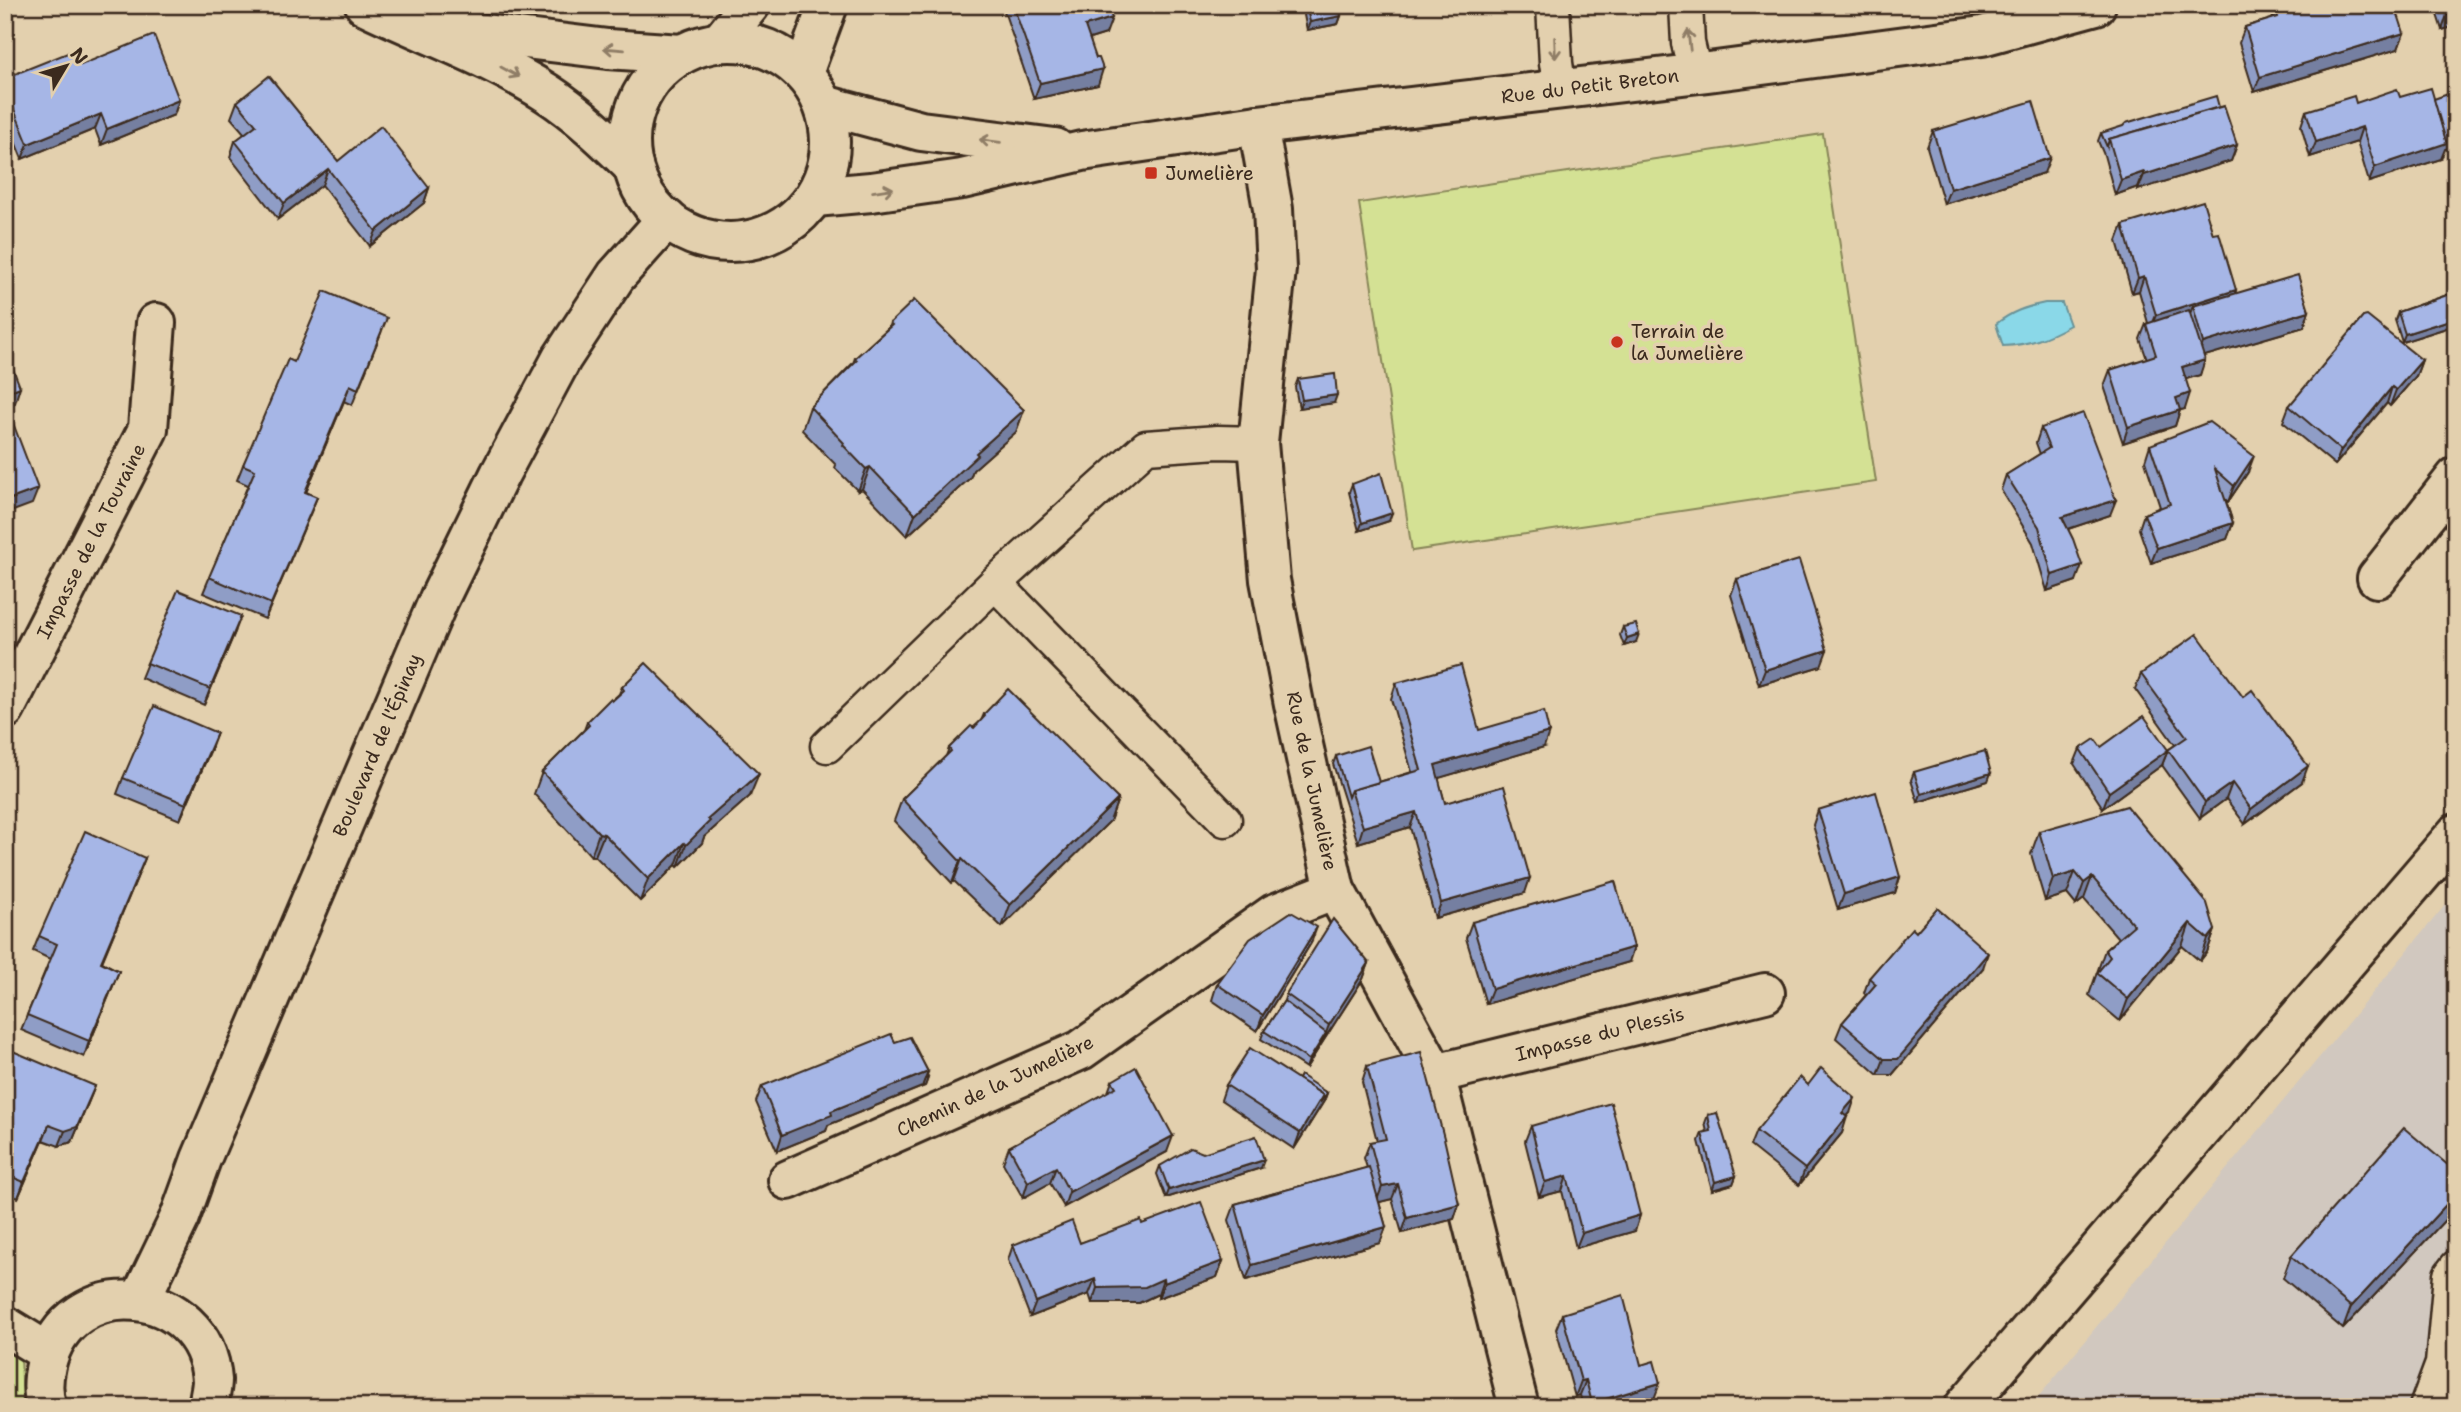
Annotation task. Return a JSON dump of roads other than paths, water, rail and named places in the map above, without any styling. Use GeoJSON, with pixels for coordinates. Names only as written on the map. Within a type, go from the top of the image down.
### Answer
{"type":"FeatureCollection","features":[{"type":"Feature","properties":{"kind":"street"},"geometry":{"type":"LineString","coordinates":[[365,5],[505,69],[549,94],[633,166]]}},
{"type":"Feature","properties":{"kind":"street"},"geometry":{"type":"LineString","coordinates":[[720,42],[750,5]]}},
{"type":"Feature","properties":{"kind":"street"},"geometry":{"type":"LineString","coordinates":[[803,74],[828,5]]}},
{"type":"Feature","properties":{"kind":"street","name":"Rue du Petit Breton"},"geometry":{"type":"LineString","coordinates":[[815,197],[962,179],[1082,150],[1258,125],[1560,90],[1982,36],[2096,5]]}},
{"type":"Feature","properties":{"kind":"street"},"geometry":{"type":"LineString","coordinates":[[403,24],[608,49],[682,54]]}},
{"type":"Feature","properties":{"kind":"street"},"geometry":{"type":"LineString","coordinates":[[720,42],[766,48],[786,58],[803,74],[824,105],[830,152],[825,176],[815,197],[802,213],[786,226],[768,235],[726,243],[705,240],[667,219],[646,195],[633,166],[630,140],[634,113],[645,89],[661,69],[682,54],[700,46],[720,42]]}},
{"type":"Feature","properties":{"kind":"street","name":"Rue du Petit Breton"},"geometry":{"type":"LineString","coordinates":[[824,105],[921,131],[1082,150]]}},
{"type":"Feature","properties":{"kind":"street","name":"Rue de la Jumelière"},"geometry":{"type":"LineString","coordinates":[[1258,125],[1273,209],[1276,269],[1258,443],[1270,580],[1294,704],[1335,890],[1436,1074],[1519,1407]]}},
{"type":"Feature","properties":{"kind":"street","name":"Boulevard de l'Épinay"},"geometry":{"type":"LineString","coordinates":[[141,1300],[180,1217],[201,1159],[439,598],[500,474],[562,358],[616,276],[667,219]]}},
{"type":"Feature","properties":{"kind":"street","name":"Impasse de la Touraine"},"geometry":{"type":"LineString","coordinates":[[5,709],[148,429],[156,323]]}},
{"type":"Feature","properties":{"kind":"street"},"geometry":{"type":"LineString","coordinates":[[2377,578],[2456,477]]}},
{"type":"Feature","properties":{"kind":"street"},"geometry":{"type":"LineString","coordinates":[[1964,1407],[2456,834]]}},
{"type":"Feature","properties":{"kind":"street","name":"Chemin de la Jumelière"},"geometry":{"type":"LineString","coordinates":[[788,1180],[1081,1050],[1274,914],[1335,890]]}},
{"type":"Feature","properties":{"kind":"street","name":"Impasse du Plessis"},"geometry":{"type":"LineString","coordinates":[[1436,1074],[1765,993]]}},
{"type":"Feature","properties":{"kind":"street"},"geometry":{"type":"LineString","coordinates":[[47,1407],[43,1376],[48,1353],[63,1328],[85,1310],[112,1300],[141,1300],[168,1310],[191,1328],[206,1353],[212,1382],[208,1407]]}},
{"type":"Feature","properties":{"kind":"street"},"geometry":{"type":"LineString","coordinates":[[5,1326],[48,1353]]}},
{"type":"Feature","properties":{"kind":"lane"},"geometry":{"type":"LineString","coordinates":[[1553,5],[1560,90]]}},
{"type":"Feature","properties":{"kind":"lane"},"geometry":{"type":"LineString","coordinates":[[1686,5],[1688,43],[1695,73]]}},
{"type":"Feature","properties":{"kind":"lane"},"geometry":{"type":"LineString","coordinates":[[827,746],[995,583],[1146,447],[1218,442],[1258,443]]}},
{"type":"Feature","properties":{"kind":"lane"},"geometry":{"type":"LineString","coordinates":[[995,583],[1225,820]]}},
{"type":"Feature","properties":{"kind":"lane"},"geometry":{"type":"LineString","coordinates":[[2426,1407],[2442,1364],[2450,1275],[2456,1267]]}},
{"type":"Feature","properties":{"kind":"water"},"geometry":{"type":"Polygon","coordinates":[[[2045,303],[2062,303],[2070,325],[2038,340],[2003,346],[1996,324],[2019,310],[2045,303]]]}},
{"type":"Feature","properties":{"kind":"place","name":"Jumelière"},"geometry":{"type":"Point","coordinates":[1151,173]}},
{"type":"Feature","properties":{"kind":"place","name":"Terrain de la Jumelière"},"geometry":{"type":"Point","coordinates":[1617,342]}}]}
